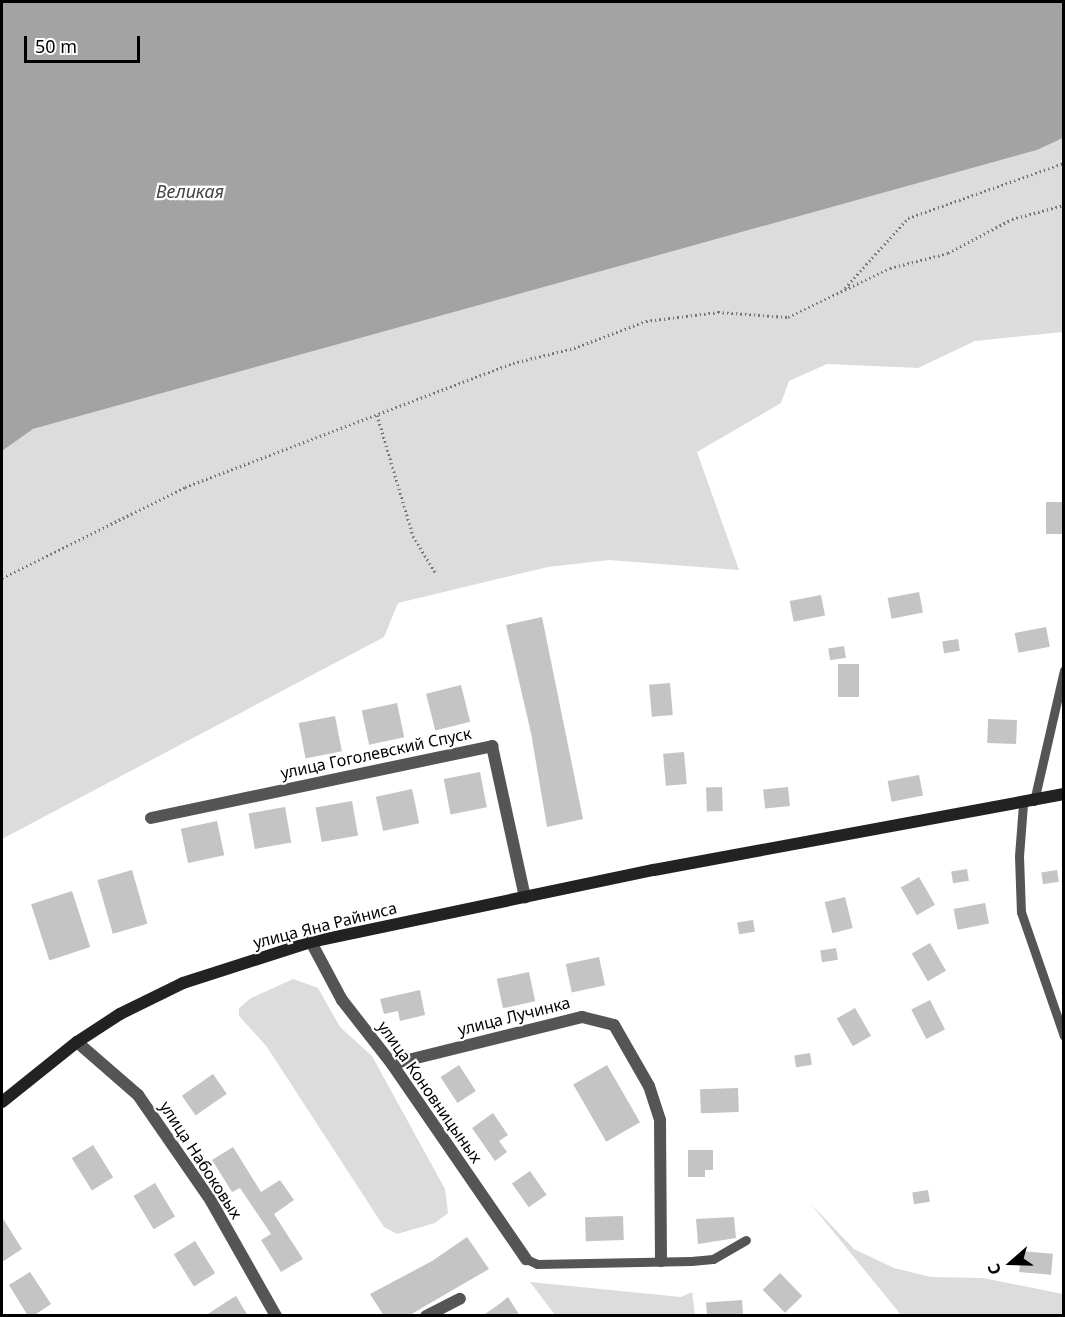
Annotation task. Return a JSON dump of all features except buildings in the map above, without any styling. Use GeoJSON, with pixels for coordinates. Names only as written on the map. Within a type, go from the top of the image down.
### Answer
{"type":"FeatureCollection","features":[{"type":"Feature","properties":{"kind":"street","name":"улица Гоголевский Спуск"},"geometry":{"type":"LineString","coordinates":[[150,818],[492,746],[525,897]]}},
{"type":"Feature","properties":{"kind":"street","name":"улица Яна Райниса"},"geometry":{"type":"LineString","coordinates":[[2,1101],[76,1042],[183,983],[311,942],[654,870],[1064,794]]}},
{"type":"Feature","properties":{"kind":"street","name":"улица Коновницыных"},"geometry":{"type":"LineString","coordinates":[[311,942],[342,1000],[392,1064],[526,1259]]}},
{"type":"Feature","properties":{"kind":"street","name":"улица Лучинка"},"geometry":{"type":"LineString","coordinates":[[392,1064],[582,1017],[614,1025],[649,1086],[660,1120],[660,1261]]}},
{"type":"Feature","properties":{"kind":"street","name":"улица Набоковых"},"geometry":{"type":"LineString","coordinates":[[76,1042],[138,1095],[211,1201],[276,1316]]}},
{"type":"Feature","properties":{"kind":"street"},"geometry":{"type":"LineString","coordinates":[[426,1316],[460,1299]]}},
{"type":"Feature","properties":{"kind":"lane"},"geometry":{"type":"LineString","coordinates":[[1064,670],[1029,802],[1019,856],[1021,912],[1064,1036]]}},
{"type":"Feature","properties":{"kind":"lane"},"geometry":{"type":"LineString","coordinates":[[526,1259],[537,1264],[713,1259],[746,1240]]}},
{"type":"Feature","properties":{"kind":"path"},"geometry":{"type":"LineString","coordinates":[[844,289],[908,218],[1064,164]]}},
{"type":"Feature","properties":{"kind":"path"},"geometry":{"type":"LineString","coordinates":[[2,578],[185,487],[513,363],[574,348],[646,321],[718,312],[788,316],[890,268],[948,253],[1012,219],[1064,205]]}},
{"type":"Feature","properties":{"kind":"path"},"geometry":{"type":"LineString","coordinates":[[377,415],[413,536],[435,572]]}},
{"type":"Feature","properties":{"kind":"shaded area"},"geometry":{"type":"Polygon","coordinates":[[[1063,138],[1063,332],[975,341],[918,368],[827,364],[789,381],[781,403],[697,452],[739,570],[609,560],[548,567],[398,603],[384,637],[2,839],[2,451],[33,429],[1037,150],[1063,138]]]}},
{"type":"Feature","properties":{"kind":"shaded area"},"geometry":{"type":"Polygon","coordinates":[[[293,979],[318,988],[340,1027],[372,1056],[445,1189],[448,1213],[435,1223],[397,1234],[384,1227],[267,1047],[239,1016],[239,1008],[251,998],[293,979]]]}},
{"type":"Feature","properties":{"kind":"shaded area"},"geometry":{"type":"Polygon","coordinates":[[[810,1203],[854,1249],[894,1268],[931,1277],[983,1278],[1063,1294],[1063,1315],[901,1315],[810,1203]]]}},
{"type":"Feature","properties":{"kind":"shaded area"},"geometry":{"type":"Polygon","coordinates":[[[530,1282],[681,1297],[692,1292],[695,1315],[555,1315],[530,1282]]]}},
{"type":"Feature","properties":{"kind":"water","name":"Великая"},"geometry":{"type":"Polygon","coordinates":[[[2,2],[1063,2],[1063,138],[1037,150],[33,429],[2,451],[2,2]]]}}]}
